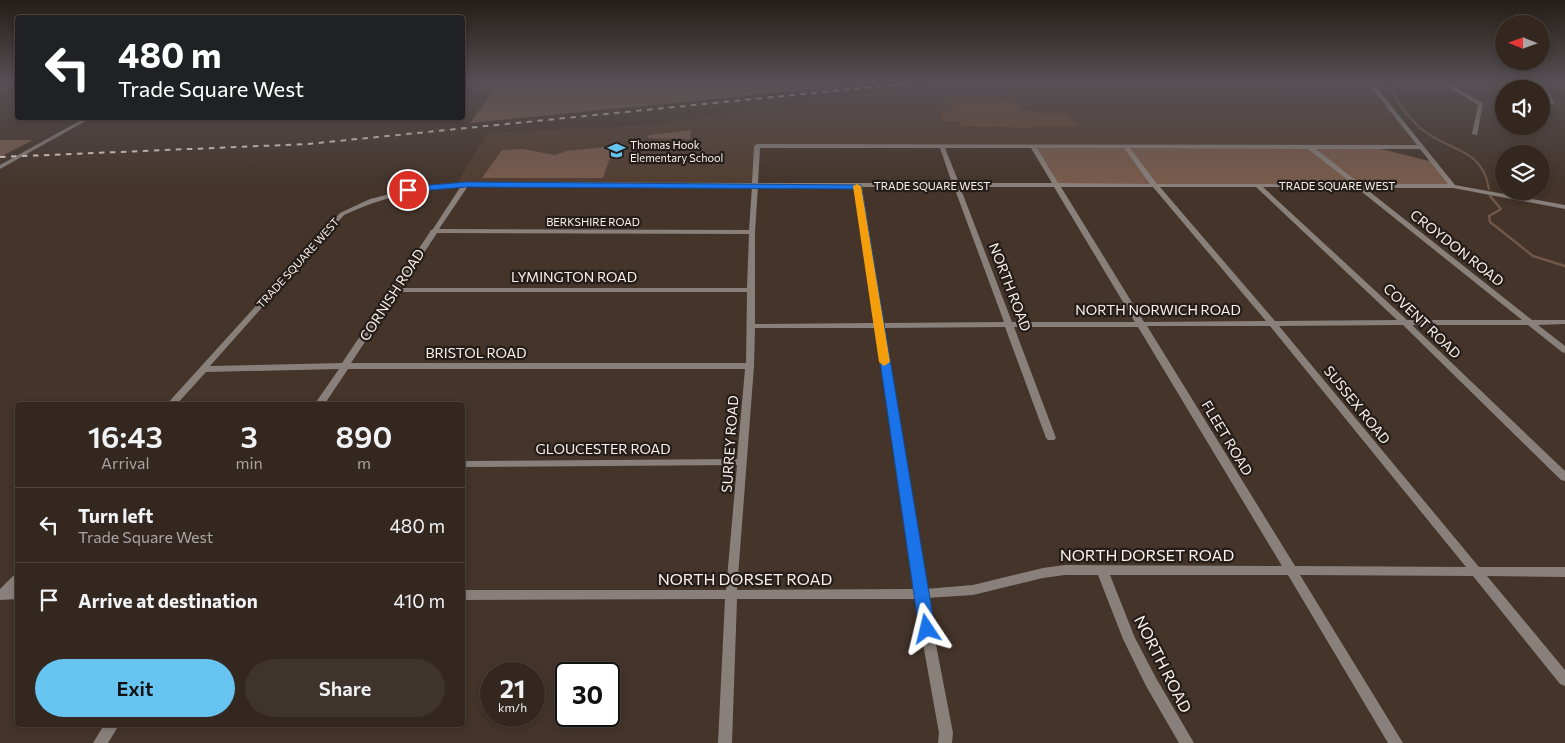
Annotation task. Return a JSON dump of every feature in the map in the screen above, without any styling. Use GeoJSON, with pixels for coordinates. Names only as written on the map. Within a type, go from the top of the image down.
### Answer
{"type":"FeatureCollection","features":[{"type":"Feature","properties":{"kind":"street"},"geometry":{"type":"LineString","coordinates":[[1397,117],[1453,186],[1565,207]]}},
{"type":"Feature","properties":{"kind":"street"},"geometry":{"type":"LineString","coordinates":[[1475,134],[1478,117]]}},
{"type":"Feature","properties":{"kind":"street"},"geometry":{"type":"LineString","coordinates":[[0,167],[84,120]]}},
{"type":"Feature","properties":{"kind":"street","name":"SURREY ROAD"},"geometry":{"type":"LineString","coordinates":[[725,743],[730,596],[750,366],[752,232],[757,146],[942,147]]}},
{"type":"Feature","properties":{"kind":"street"},"geometry":{"type":"LineString","coordinates":[[942,147],[1421,147]]}},
{"type":"Feature","properties":{"kind":"street","name":"NORTH ROAD"},"geometry":{"type":"LineString","coordinates":[[942,147],[1051,438]]}},
{"type":"Feature","properties":{"kind":"street","name":"SUSSEX ROAD"},"geometry":{"type":"LineString","coordinates":[[1126,147],[1156,187],[1273,324],[1565,680]]}},
{"type":"Feature","properties":{"kind":"street","name":"CROYDON ROAD"},"geometry":{"type":"LineString","coordinates":[[1310,147],[1565,350]]}},
{"type":"Feature","properties":{"kind":"street","name":"FLEET ROAD"},"geometry":{"type":"LineString","coordinates":[[1033,148],[1396,743]]}},
{"type":"Feature","properties":{"kind":"street","name":"TRADE SQUARE WEST"},"geometry":{"type":"LineString","coordinates":[[174,402],[342,214],[365,202],[397,192],[422,187],[466,184],[1156,187],[1453,186]]}},
{"type":"Feature","properties":{"kind":"street","name":"CORNISH ROAD"},"geometry":{"type":"LineString","coordinates":[[321,402],[466,184]]}},
{"type":"Feature","properties":{"kind":"street"},"geometry":{"type":"LineString","coordinates":[[859,186],[878,325],[920,594],[946,733],[944,743]]}},
{"type":"Feature","properties":{"kind":"street","name":"COVENT ROAD"},"geometry":{"type":"LineString","coordinates":[[1258,186],[1406,324],[1565,477]]}},
{"type":"Feature","properties":{"kind":"street","name":"BERKSHIRE ROAD"},"geometry":{"type":"LineString","coordinates":[[433,231],[752,232]]}},
{"type":"Feature","properties":{"kind":"street","name":"LYMINGTON ROAD"},"geometry":{"type":"LineString","coordinates":[[396,290],[752,290]]}},
{"type":"Feature","properties":{"kind":"street","name":"NORTH NORWICH ROAD"},"geometry":{"type":"LineString","coordinates":[[751,326],[1565,322]]}},
{"type":"Feature","properties":{"kind":"street","name":"BRISTOL ROAD"},"geometry":{"type":"LineString","coordinates":[[203,369],[345,366],[750,366]]}},
{"type":"Feature","properties":{"kind":"street","name":"GLOUCESTER ROAD"},"geometry":{"type":"LineString","coordinates":[[465,464],[743,462]]}},
{"type":"Feature","properties":{"kind":"street","name":"NORTH DORSET ROAD"},"geometry":{"type":"LineString","coordinates":[[465,595],[730,596],[920,594],[973,590],[1043,573],[1065,570],[1565,572]]}},
{"type":"Feature","properties":{"kind":"street","name":"NORTH ROAD"},"geometry":{"type":"LineString","coordinates":[[1102,570],[1129,639],[1151,682],[1187,743]]}},
{"type":"Feature","properties":{"kind":"street"},"geometry":{"type":"LineString","coordinates":[[2,594],[15,581]]}},
{"type":"Feature","properties":{"kind":"street"},"geometry":{"type":"LineString","coordinates":[[2,594],[15,594]]}},
{"type":"Feature","properties":{"kind":"street"},"geometry":{"type":"LineString","coordinates":[[100,743],[111,727]]}},
{"type":"Feature","properties":{"kind":"shaded area"},"geometry":{"type":"Polygon","coordinates":[[[475,117],[534,117],[470,123],[475,117]]]}},
{"type":"Feature","properties":{"kind":"shaded area"},"geometry":{"type":"Polygon","coordinates":[[[703,117],[1397,117],[1421,147],[758,146],[755,185],[456,185],[487,133],[645,125],[703,117]]]}},
{"type":"Feature","properties":{"kind":"shaded area"},"geometry":{"type":"Polygon","coordinates":[[[691,130],[690,139],[647,138],[649,135],[691,130]]]}},
{"type":"Feature","properties":{"kind":"shaded area"},"geometry":{"type":"Polygon","coordinates":[[[0,140],[33,140],[0,157],[0,140]]]}},
{"type":"Feature","properties":{"kind":"shaded area"},"geometry":{"type":"Polygon","coordinates":[[[614,146],[603,178],[482,178],[502,150],[523,149],[555,155],[566,151],[614,146]]]}},
{"type":"Feature","properties":{"kind":"shaded area"},"geometry":{"type":"Polygon","coordinates":[[[1033,147],[1361,147],[1386,150],[1433,162],[1453,186],[1055,186],[1033,147]]]}},
{"type":"Feature","properties":{"kind":"building"},"geometry":{"type":"Polygon","coordinates":[[[941,117],[1071,117],[1078,126],[1032,126],[1034,128],[963,126],[958,121],[943,121],[941,117]]]}},
{"type":"Feature","properties":{"kind":"waterway"},"geometry":{"type":"LineString","coordinates":[[1409,117],[1430,135],[1471,157],[1485,175],[1489,189]]}},
{"type":"Feature","properties":{"kind":"waterway"},"geometry":{"type":"LineString","coordinates":[[1490,196],[1501,209],[1489,216],[1490,222],[1533,256],[1565,266]]}},
{"type":"Feature","properties":{"kind":"railway"},"geometry":{"type":"LineString","coordinates":[[0,157],[308,144],[579,117]]}},
{"type":"Feature","properties":{"kind":"slow traffic"},"geometry":{"type":"LineString","coordinates":[[857,186],[859,186],[884,362]]}},
{"type":"Feature","properties":{"kind":"place","name":"Thomas Hook Elementary School"},"geometry":{"type":"Point","coordinates":[616,151]}},
{"type":"Feature","properties":{"kind":"route"},"geometry":{"type":"LineString","coordinates":[[408,190],[422,187],[466,184],[859,186],[884,363],[927,629]]}}]}
